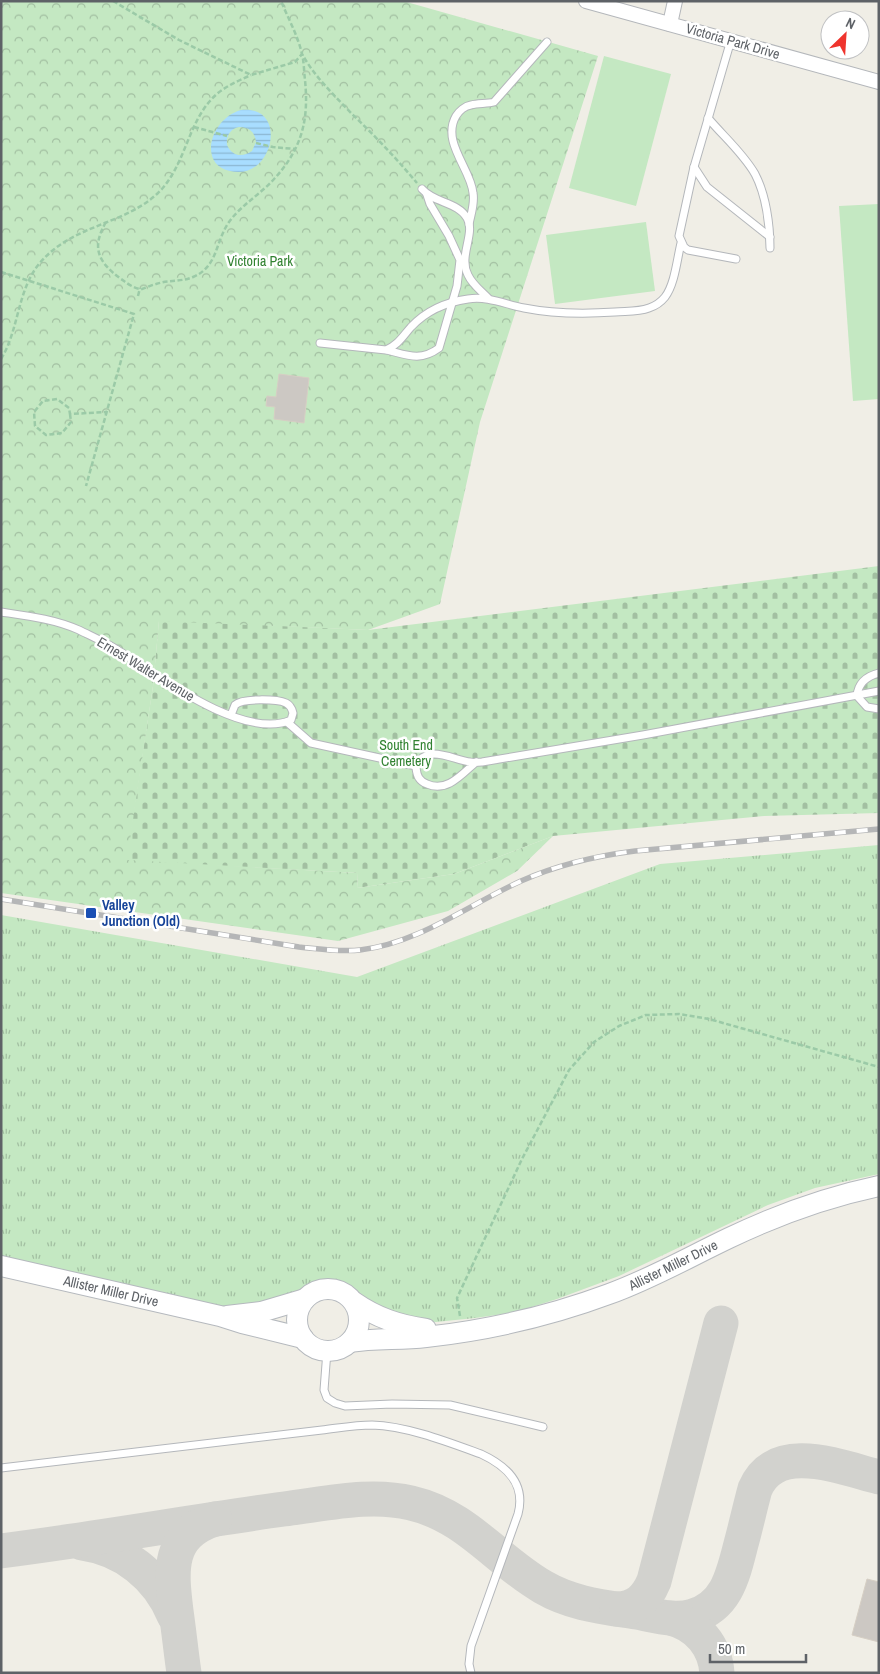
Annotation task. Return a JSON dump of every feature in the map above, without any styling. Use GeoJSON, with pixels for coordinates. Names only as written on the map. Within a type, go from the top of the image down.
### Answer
{"type":"FeatureCollection","features":[{"type":"Feature","properties":{"kind":"street","name":"Victoria Park Drive"},"geometry":{"type":"LineString","coordinates":[[586,1],[879,82]]}},
{"type":"Feature","properties":{"kind":"street"},"geometry":{"type":"LineString","coordinates":[[670,24],[676,1]]}},
{"type":"Feature","properties":{"kind":"street","name":"Allister Miller Drive"},"geometry":{"type":"LineString","coordinates":[[350,1342],[370,1339],[426,1337],[536,1318],[608,1295],[647,1280],[729,1238],[793,1210],[846,1193],[879,1186]]}},
{"type":"Feature","properties":{"kind":"street","name":"Allister Miller Drive"},"geometry":{"type":"LineString","coordinates":[[1,1266],[220,1316],[242,1324],[303,1338]]}},
{"type":"Feature","properties":{"kind":"street"},"geometry":{"type":"LineString","coordinates":[[331,1288],[348,1295],[354,1302],[358,1312],[359,1323],[356,1333],[350,1342],[335,1350],[327,1351],[313,1347],[303,1338],[297,1322],[298,1314],[305,1298],[321,1289],[331,1288]]}},
{"type":"Feature","properties":{"kind":"street","name":"Allister Miller Drive"},"geometry":{"type":"LineString","coordinates":[[220,1316],[261,1312],[305,1298]]}},
{"type":"Feature","properties":{"kind":"street","name":"Allister Miller Drive"},"geometry":{"type":"LineString","coordinates":[[354,1302],[371,1314],[396,1324],[424,1329],[463,1331]]}},
{"type":"Feature","properties":{"kind":"lane"},"geometry":{"type":"LineString","coordinates":[[731,40],[694,167],[679,236],[684,248],[688,250],[736,259]]}},
{"type":"Feature","properties":{"kind":"lane"},"geometry":{"type":"LineString","coordinates":[[488,298],[467,274],[464,253],[474,191],[452,140],[454,121],[466,107],[473,104],[494,102],[547,42]]}},
{"type":"Feature","properties":{"kind":"lane"},"geometry":{"type":"LineString","coordinates":[[708,118],[755,174],[765,206],[770,248]]}},
{"type":"Feature","properties":{"kind":"lane"},"geometry":{"type":"LineString","coordinates":[[694,167],[706,187],[770,237]]}},
{"type":"Feature","properties":{"kind":"lane"},"geometry":{"type":"LineString","coordinates":[[424,192],[464,213],[469,224]]}},
{"type":"Feature","properties":{"kind":"lane"},"geometry":{"type":"LineString","coordinates":[[320,344],[386,350],[411,357],[432,353],[439,348],[457,286],[460,260],[424,192]]}},
{"type":"Feature","properties":{"kind":"lane"},"geometry":{"type":"LineString","coordinates":[[386,350],[396,346],[412,326],[424,315],[451,303],[467,299],[488,298],[524,308],[551,312],[600,313],[651,308],[660,302],[668,292],[681,242]]}},
{"type":"Feature","properties":{"kind":"lane","name":"Ernest Walter Avenue"},"geometry":{"type":"LineString","coordinates":[[1,612],[50,620],[80,631],[118,650],[188,696],[231,715],[254,722],[289,721]]}},
{"type":"Feature","properties":{"kind":"lane"},"geometry":{"type":"LineString","coordinates":[[857,696],[862,681],[879,673]]}},
{"type":"Feature","properties":{"kind":"lane"},"geometry":{"type":"LineString","coordinates":[[416,766],[422,760],[436,754],[476,762],[634,737],[879,692]]}},
{"type":"Feature","properties":{"kind":"lane"},"geometry":{"type":"LineString","coordinates":[[857,696],[867,707],[879,709]]}},
{"type":"Feature","properties":{"kind":"lane"},"geometry":{"type":"LineString","coordinates":[[231,715],[232,708],[238,702],[258,700],[287,704],[292,709],[292,717],[289,721],[311,744],[416,766]]}},
{"type":"Feature","properties":{"kind":"lane"},"geometry":{"type":"LineString","coordinates":[[416,766],[417,775],[420,780],[429,786],[435,786],[446,785],[452,782],[462,776],[476,762]]}},
{"type":"Feature","properties":{"kind":"lane"},"geometry":{"type":"LineString","coordinates":[[327,1351],[324,1390],[327,1398],[335,1403],[345,1406],[392,1404],[450,1405],[543,1428]]}},
{"type":"Feature","properties":{"kind":"lane"},"geometry":{"type":"LineString","coordinates":[[1,1468],[322,1430],[372,1426],[420,1434],[481,1454],[490,1458],[510,1475],[519,1489],[521,1497],[518,1514],[471,1646],[471,1673]]}},
{"type":"Feature","properties":{"kind":"path"},"geometry":{"type":"LineString","coordinates":[[113,1],[179,40],[251,75]]}},
{"type":"Feature","properties":{"kind":"path"},"geometry":{"type":"LineString","coordinates":[[281,1],[309,67],[322,83],[401,164],[424,192]]}},
{"type":"Feature","properties":{"kind":"path"},"geometry":{"type":"LineString","coordinates":[[1,359],[11,339],[29,281],[39,265],[58,245],[80,233],[132,211],[161,190],[173,174],[204,109],[218,93],[251,75],[295,62],[302,54]]}},
{"type":"Feature","properties":{"kind":"path"},"geometry":{"type":"LineString","coordinates":[[106,222],[98,241],[98,254],[106,266],[129,284],[140,288],[192,278],[207,268],[214,258],[222,235],[231,220],[267,187],[280,172],[295,149],[303,129],[306,112],[302,54]]}},
{"type":"Feature","properties":{"kind":"path"},"geometry":{"type":"LineString","coordinates":[[194,127],[227,136]]}},
{"type":"Feature","properties":{"kind":"path"},"geometry":{"type":"LineString","coordinates":[[256,143],[295,149]]}},
{"type":"Feature","properties":{"kind":"path"},"geometry":{"type":"LineString","coordinates":[[1,272],[134,314],[86,486]]}},
{"type":"Feature","properties":{"kind":"path"},"geometry":{"type":"LineString","coordinates":[[138,296],[140,288]]}},
{"type":"Feature","properties":{"kind":"path"},"geometry":{"type":"LineString","coordinates":[[57,399],[69,408],[70,414],[71,422],[62,433],[46,435],[35,426],[34,412],[43,401],[57,399]]}},
{"type":"Feature","properties":{"kind":"path"},"geometry":{"type":"LineString","coordinates":[[70,414],[107,412]]}},
{"type":"Feature","properties":{"kind":"path"},"geometry":{"type":"LineString","coordinates":[[463,1331],[457,1298],[522,1159],[569,1070],[594,1042],[619,1026],[646,1014],[679,1014],[709,1019],[879,1067]]}},
{"type":"Feature","properties":{"kind":"green space","name":"Victoria Park"},"geometry":{"type":"Polygon","coordinates":[[[1,1],[403,1],[598,56],[480,422],[440,604],[368,630],[159,621],[153,686],[127,860],[358,873],[357,888],[454,874],[553,836],[517,871],[448,911],[338,941],[1,893],[1,1]]]}},
{"type":"Feature","properties":{"kind":"green space"},"geometry":{"type":"Polygon","coordinates":[[[604,56],[671,74],[636,206],[569,188],[604,56]]]}},
{"type":"Feature","properties":{"kind":"green space"},"geometry":{"type":"Polygon","coordinates":[[[879,204],[879,399],[853,401],[839,206],[879,204]]]}},
{"type":"Feature","properties":{"kind":"green space"},"geometry":{"type":"Polygon","coordinates":[[[646,222],[655,291],[555,304],[546,235],[646,222]]]}},
{"type":"Feature","properties":{"kind":"green space","name":"South End Cemetery"},"geometry":{"type":"Polygon","coordinates":[[[879,566],[879,813],[764,816],[553,836],[454,874],[357,888],[358,873],[126,861],[153,686],[159,620],[368,630],[879,566]]]}},
{"type":"Feature","properties":{"kind":"green space"},"geometry":{"type":"Polygon","coordinates":[[[879,845],[879,1174],[815,1188],[768,1205],[619,1276],[557,1299],[516,1312],[436,1322],[412,1320],[364,1302],[347,1288],[331,1282],[316,1283],[305,1291],[247,1307],[215,1306],[1,1256],[1,915],[357,977],[660,864],[879,845]]]}},
{"type":"Feature","properties":{"kind":"water"},"geometry":{"type":"Polygon","coordinates":[[[241,110],[256,112],[266,119],[270,130],[270,143],[265,155],[257,165],[245,171],[230,171],[220,167],[214,160],[211,151],[216,131],[222,122],[241,110]],[[243,127],[233,129],[227,139],[227,145],[234,154],[245,155],[252,151],[256,142],[253,133],[243,127]]]}},
{"type":"Feature","properties":{"kind":"building"},"geometry":{"type":"Polygon","coordinates":[[[279,374],[309,378],[304,423],[274,419],[275,407],[266,406],[267,396],[276,397],[279,374]]]}},
{"type":"Feature","properties":{"kind":"building"},"geometry":{"type":"Polygon","coordinates":[[[867,1579],[879,1582],[879,1642],[852,1635],[867,1579]]]}},
{"type":"Feature","properties":{"kind":"taxiway"},"geometry":{"type":"LineString","coordinates":[[617,1609],[635,1605],[648,1593],[654,1581],[721,1323]]}},
{"type":"Feature","properties":{"kind":"taxiway"},"geometry":{"type":"LineString","coordinates":[[1,1551],[332,1502],[364,1499],[395,1500],[431,1509],[449,1518],[465,1528],[526,1576],[554,1593],[588,1604],[664,1617],[686,1618],[714,1605],[727,1588],[735,1567],[755,1489],[765,1474],[778,1465],[794,1461],[811,1461],[879,1477]]}},
{"type":"Feature","properties":{"kind":"taxiway"},"geometry":{"type":"LineString","coordinates":[[184,1673],[173,1568],[180,1544],[188,1534],[199,1526],[215,1519]]}},
{"type":"Feature","properties":{"kind":"taxiway"},"geometry":{"type":"LineString","coordinates":[[82,1543],[112,1551],[138,1567],[159,1588],[174,1615]]}},
{"type":"Feature","properties":{"kind":"taxiway"},"geometry":{"type":"LineString","coordinates":[[671,1618],[681,1621],[697,1631],[703,1638],[713,1654],[717,1673]]}},
{"type":"Feature","properties":{"kind":"railway"},"geometry":{"type":"LineString","coordinates":[[1,899],[299,947],[352,951],[403,940],[443,922],[521,881],[548,870],[591,858],[635,851],[879,829]]}},
{"type":"Feature","properties":{"kind":"place","name":"Valley Junction (Old)"},"geometry":{"type":"Point","coordinates":[91,913]}}]}
